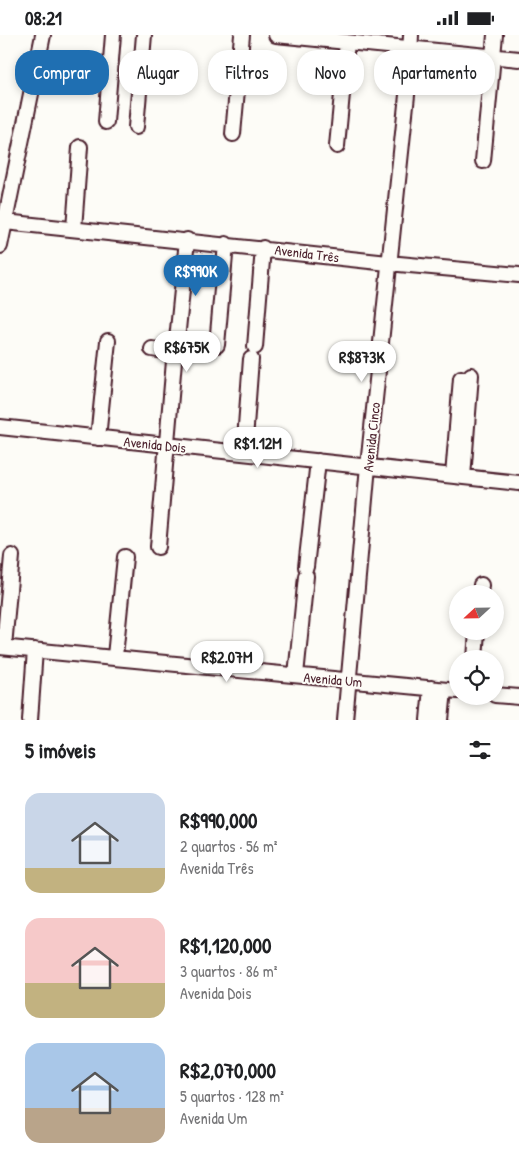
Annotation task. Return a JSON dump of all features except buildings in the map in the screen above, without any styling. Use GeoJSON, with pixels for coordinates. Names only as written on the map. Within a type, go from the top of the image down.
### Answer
{"type":"FeatureCollection","features":[{"type":"Feature","properties":{"kind":"street"},"geometry":{"type":"LineString","coordinates":[[0,246],[43,35]]}},
{"type":"Feature","properties":{"kind":"street"},"geometry":{"type":"LineString","coordinates":[[106,122],[113,35]]}},
{"type":"Feature","properties":{"kind":"street"},"geometry":{"type":"LineString","coordinates":[[136,127],[144,35]]}},
{"type":"Feature","properties":{"kind":"street"},"geometry":{"type":"LineString","coordinates":[[233,134],[242,35]]}},
{"type":"Feature","properties":{"kind":"street"},"geometry":{"type":"LineString","coordinates":[[276,35],[347,42],[411,41],[457,50]]}},
{"type":"Feature","properties":{"kind":"street"},"geometry":{"type":"LineString","coordinates":[[494,50],[495,35]]}},
{"type":"Feature","properties":{"kind":"street","name":"Avenida Cinco"},"geometry":{"type":"LineString","coordinates":[[345,720],[368,467],[409,76],[411,41]]}},
{"type":"Feature","properties":{"kind":"street"},"geometry":{"type":"LineString","coordinates":[[337,147],[347,42]]}},
{"type":"Feature","properties":{"kind":"street"},"geometry":{"type":"LineString","coordinates":[[495,57],[519,59]]}},
{"type":"Feature","properties":{"kind":"street"},"geometry":{"type":"LineString","coordinates":[[483,161],[489,95]]}},
{"type":"Feature","properties":{"kind":"street"},"geometry":{"type":"LineString","coordinates":[[74,229],[80,147]]}},
{"type":"Feature","properties":{"kind":"street","name":"Avenida Três"},"geometry":{"type":"LineString","coordinates":[[4,222],[519,275]]}},
{"type":"Feature","properties":{"kind":"street"},"geometry":{"type":"LineString","coordinates":[[177,340],[187,240]]}},
{"type":"Feature","properties":{"kind":"street"},"geometry":{"type":"LineString","coordinates":[[217,345],[226,244]]}},
{"type":"Feature","properties":{"kind":"street"},"geometry":{"type":"LineString","coordinates":[[244,453],[263,248]]}},
{"type":"Feature","properties":{"kind":"street"},"geometry":{"type":"LineString","coordinates":[[98,438],[108,341]]}},
{"type":"Feature","properties":{"kind":"street"},"geometry":{"type":"LineString","coordinates":[[152,349],[169,352],[174,357],[158,547]]}},
{"type":"Feature","properties":{"kind":"street"},"geometry":{"type":"LineString","coordinates":[[458,476],[466,377]]}},
{"type":"Feature","properties":{"kind":"street","name":"Avenida Dois"},"geometry":{"type":"LineString","coordinates":[[0,427],[519,483]]}},
{"type":"Feature","properties":{"kind":"street"},"geometry":{"type":"LineString","coordinates":[[296,675],[318,461]]}},
{"type":"Feature","properties":{"kind":"street"},"geometry":{"type":"LineString","coordinates":[[2,647],[12,555]]}},
{"type":"Feature","properties":{"kind":"street"},"geometry":{"type":"LineString","coordinates":[[115,657],[125,557]]}},
{"type":"Feature","properties":{"kind":"street","name":"Avenida Um"},"geometry":{"type":"LineString","coordinates":[[2,647],[444,690]]}},
{"type":"Feature","properties":{"kind":"street"},"geometry":{"type":"LineString","coordinates":[[30,720],[36,650]]}},
{"type":"Feature","properties":{"kind":"street"},"geometry":{"type":"LineString","coordinates":[[428,720],[444,690]]}},
{"type":"Feature","properties":{"kind":"street"},"geometry":{"type":"LineString","coordinates":[[441,720],[444,690]]}},
{"type":"Feature","properties":{"kind":"street"},"geometry":{"type":"LineString","coordinates":[[504,696],[519,697]]}}]}
